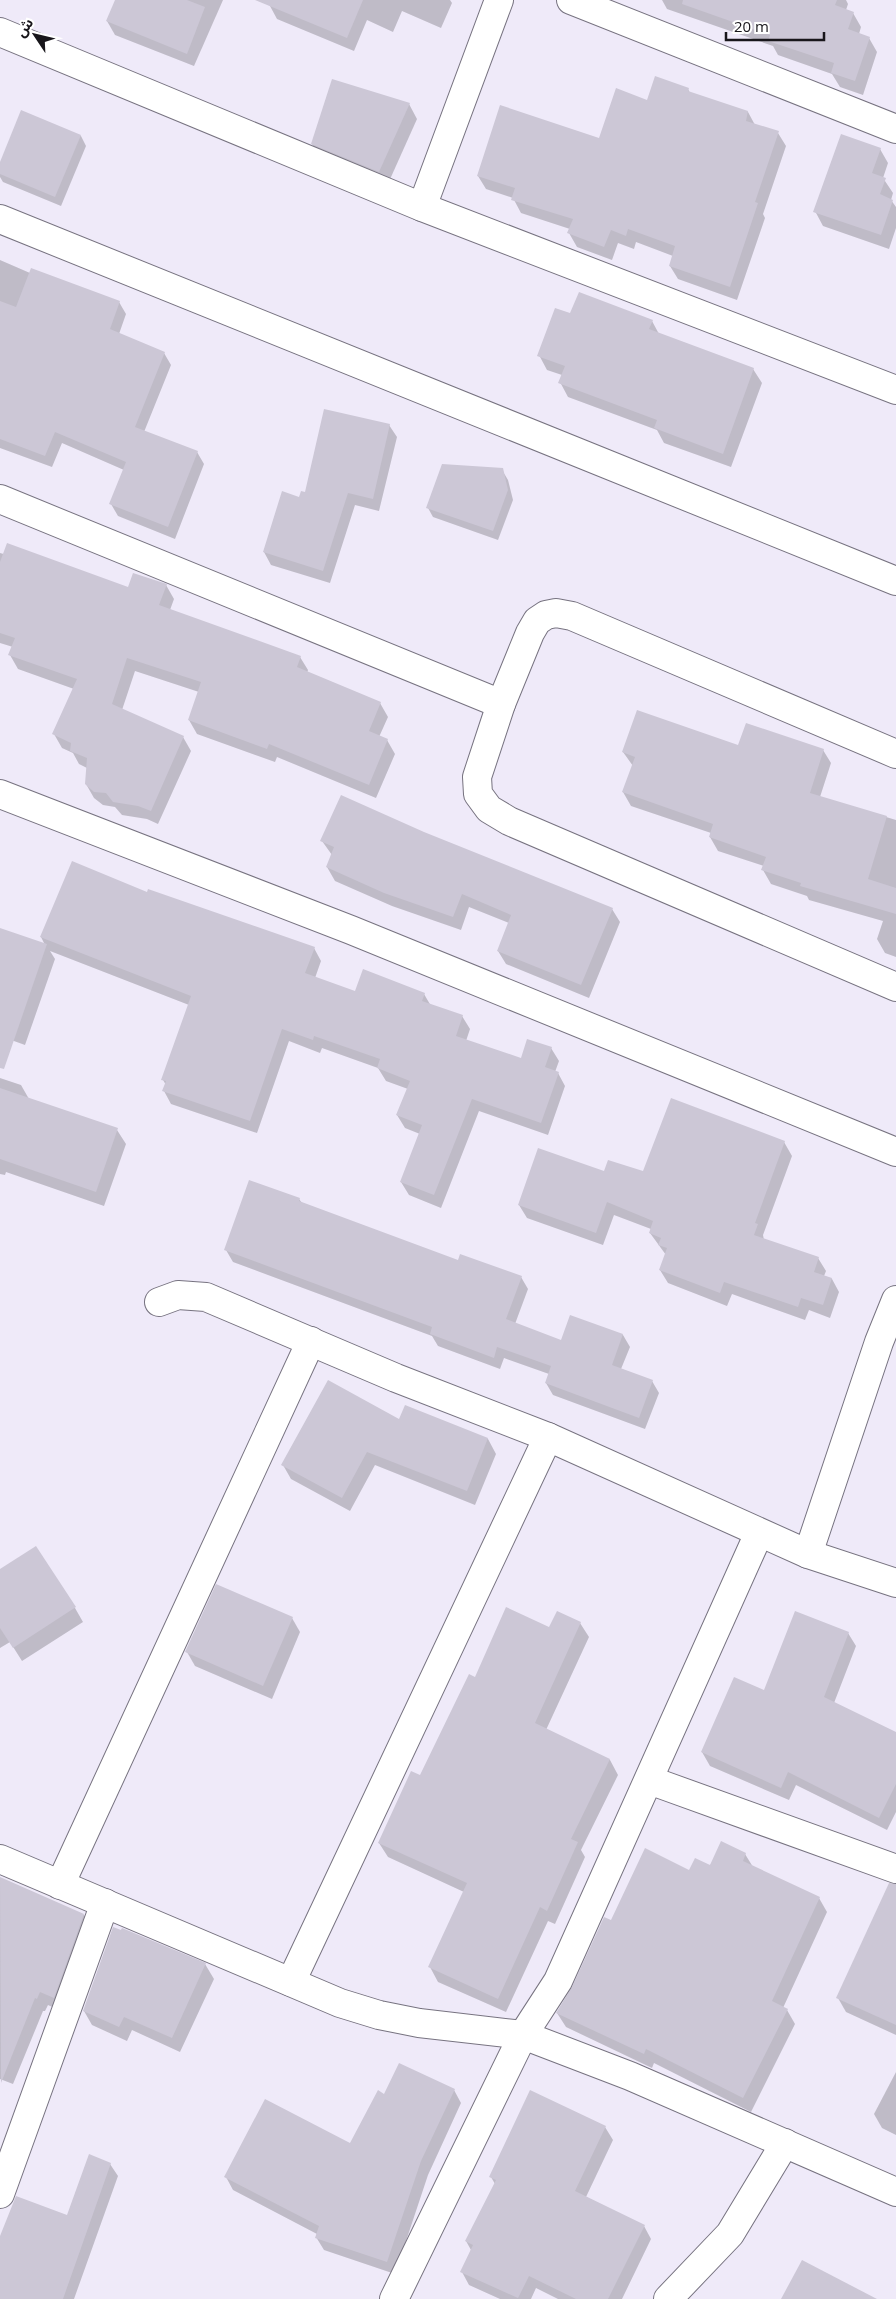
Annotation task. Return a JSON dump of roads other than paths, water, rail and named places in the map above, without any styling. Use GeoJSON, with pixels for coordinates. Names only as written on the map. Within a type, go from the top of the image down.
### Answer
{"type":"FeatureCollection","features":[{"type":"Feature","properties":{"kind":"street"},"geometry":{"type":"LineString","coordinates":[[422,207],[499,0]]}},
{"type":"Feature","properties":{"kind":"street"},"geometry":{"type":"LineString","coordinates":[[571,0],[896,129]]}},
{"type":"Feature","properties":{"kind":"street"},"geometry":{"type":"LineString","coordinates":[[1,34],[422,207],[896,390]]}},
{"type":"Feature","properties":{"kind":"street"},"geometry":{"type":"LineString","coordinates":[[0,219],[896,581]]}},
{"type":"Feature","properties":{"kind":"street"},"geometry":{"type":"LineString","coordinates":[[0,499],[501,704]]}},
{"type":"Feature","properties":{"kind":"street"},"geometry":{"type":"LineString","coordinates":[[896,754],[572,616],[556,613],[546,615],[537,621],[530,632],[501,704],[477,777],[478,794],[489,809],[509,821],[896,987]]}},
{"type":"Feature","properties":{"kind":"street"},"geometry":{"type":"LineString","coordinates":[[0,794],[350,930],[896,1152]]}},
{"type":"Feature","properties":{"kind":"street"},"geometry":{"type":"LineString","coordinates":[[159,1302],[178,1295],[206,1297],[311,1342],[548,1437],[808,1554],[896,1583]]}},
{"type":"Feature","properties":{"kind":"street"},"geometry":{"type":"LineString","coordinates":[[808,1554],[879,1342],[896,1300]]}},
{"type":"Feature","properties":{"kind":"street"},"geometry":{"type":"LineString","coordinates":[[60,1885],[311,1342]]}},
{"type":"Feature","properties":{"kind":"street"},"geometry":{"type":"LineString","coordinates":[[291,1982],[548,1437]]}},
{"type":"Feature","properties":{"kind":"street"},"geometry":{"type":"LineString","coordinates":[[394,2299],[523,2035],[558,1981],[650,1780],[759,1532]]}},
{"type":"Feature","properties":{"kind":"street"},"geometry":{"type":"LineString","coordinates":[[650,1780],[896,1869]]}},
{"type":"Feature","properties":{"kind":"street"},"geometry":{"type":"LineString","coordinates":[[0,1859],[340,2003],[379,2015],[419,2023],[523,2035],[630,2076],[896,2192]]}},
{"type":"Feature","properties":{"kind":"street"},"geometry":{"type":"LineString","coordinates":[[0,2194],[105,1903]]}},
{"type":"Feature","properties":{"kind":"street"},"geometry":{"type":"LineString","coordinates":[[668,2299],[730,2234],[786,2143]]}}]}
